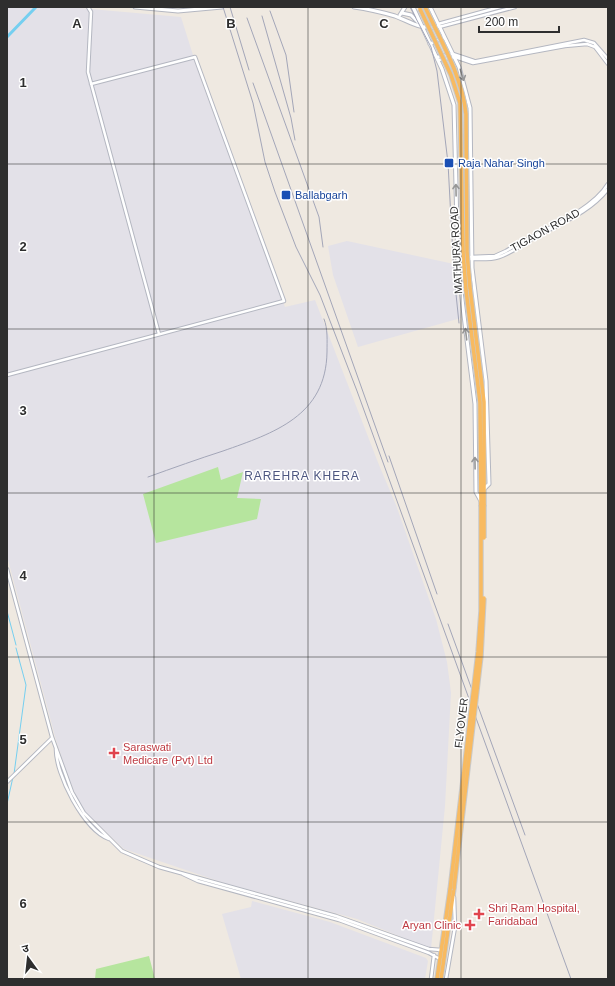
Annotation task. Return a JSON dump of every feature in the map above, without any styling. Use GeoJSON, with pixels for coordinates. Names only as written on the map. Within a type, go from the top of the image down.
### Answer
{"type":"FeatureCollection","features":[{"type":"Feature","properties":{"kind":"highway","name":"MATHURA ROAD"},"geometry":{"type":"LineString","coordinates":[[425,7],[458,77],[465,100],[468,289]]}},
{"type":"Feature","properties":{"kind":"highway","name":"MATHURA ROAD"},"geometry":{"type":"LineString","coordinates":[[420,8],[451,75],[460,103],[464,264],[480,384],[486,410],[484,496]]}},
{"type":"Feature","properties":{"kind":"highway"},"geometry":{"type":"LineString","coordinates":[[472,384],[480,384],[486,381]]}},
{"type":"Feature","properties":{"kind":"highway","name":"MATHURA ROAD"},"geometry":{"type":"LineString","coordinates":[[480,384],[482,503]]}},
{"type":"Feature","properties":{"kind":"highway","name":"FLYOVER"},"geometry":{"type":"LineString","coordinates":[[437,979],[441,948],[452,890],[484,626],[482,503],[484,496]]}},
{"type":"Feature","properties":{"kind":"highway"},"geometry":{"type":"LineString","coordinates":[[442,979],[452,890]]}},
{"type":"Feature","properties":{"kind":"main road"},"geometry":{"type":"LineString","coordinates":[[135,7],[178,11],[222,7]]}},
{"type":"Feature","properties":{"kind":"main road"},"geometry":{"type":"LineString","coordinates":[[354,7],[397,17],[421,27],[438,25]]}},
{"type":"Feature","properties":{"kind":"main road"},"geometry":{"type":"LineString","coordinates":[[397,17],[402,13],[405,7]]}},
{"type":"Feature","properties":{"kind":"main road"},"geometry":{"type":"LineString","coordinates":[[413,7],[448,85],[454,105],[458,264],[475,404],[476,492],[482,503]]}},
{"type":"Feature","properties":{"kind":"main road"},"geometry":{"type":"LineString","coordinates":[[430,7],[463,77],[470,108],[471,258],[486,381],[486,410]]}},
{"type":"Feature","properties":{"kind":"main road"},"geometry":{"type":"LineString","coordinates":[[417,17],[425,16],[431,11]]}},
{"type":"Feature","properties":{"kind":"main road"},"geometry":{"type":"LineString","coordinates":[[402,13],[411,15],[421,27]]}},
{"type":"Feature","properties":{"kind":"main road"},"geometry":{"type":"LineString","coordinates":[[430,44],[444,37]]}},
{"type":"Feature","properties":{"kind":"street"},"geometry":{"type":"LineString","coordinates":[[88,7],[91,12],[87,66],[159,334]]}},
{"type":"Feature","properties":{"kind":"street"},"geometry":{"type":"LineString","coordinates":[[438,25],[500,7]]}},
{"type":"Feature","properties":{"kind":"street"},"geometry":{"type":"LineString","coordinates":[[438,25],[515,7]]}},
{"type":"Feature","properties":{"kind":"street"},"geometry":{"type":"LineString","coordinates":[[474,61],[553,45],[587,40],[597,45],[608,59]]}},
{"type":"Feature","properties":{"kind":"street"},"geometry":{"type":"LineString","coordinates":[[437,59],[454,56],[474,61],[498,60],[565,46],[587,44],[595,47],[608,64]]}},
{"type":"Feature","properties":{"kind":"street"},"geometry":{"type":"LineString","coordinates":[[7,375],[282,302],[284,298],[195,57],[91,84]]}},
{"type":"Feature","properties":{"kind":"street","name":"TIGAON ROAD"},"geometry":{"type":"LineString","coordinates":[[564,222],[598,197],[608,184]]}},
{"type":"Feature","properties":{"kind":"street","name":"TIGAON ROAD"},"geometry":{"type":"LineString","coordinates":[[471,258],[499,254],[564,222],[589,207],[608,189]]}},
{"type":"Feature","properties":{"kind":"street"},"geometry":{"type":"LineString","coordinates":[[7,569],[52,738],[56,748],[59,766],[76,807],[96,830],[110,839],[122,850],[159,867],[183,874],[186,877],[198,881],[339,920],[426,950],[440,959]]}},
{"type":"Feature","properties":{"kind":"street"},"geometry":{"type":"LineString","coordinates":[[7,782],[52,738]]}},
{"type":"Feature","properties":{"kind":"street"},"geometry":{"type":"LineString","coordinates":[[446,979],[455,927],[452,890]]}},
{"type":"Feature","properties":{"kind":"street"},"geometry":{"type":"LineString","coordinates":[[426,950],[441,948]]}},
{"type":"Feature","properties":{"kind":"street"},"geometry":{"type":"LineString","coordinates":[[431,979],[434,955]]}},
{"type":"Feature","properties":{"kind":"shaded area"},"geometry":{"type":"Polygon","coordinates":[[[7,7],[68,7],[181,17],[199,74],[285,307],[315,300],[396,505],[436,619],[447,662],[451,693],[445,806],[431,949],[357,919],[224,883],[124,849],[81,808],[56,740],[7,556],[7,7]]]}},
{"type":"Feature","properties":{"kind":"shaded area"},"geometry":{"type":"Polygon","coordinates":[[[347,241],[454,264],[461,318],[358,347],[333,275],[328,246],[347,241]]]}},
{"type":"Feature","properties":{"kind":"shaded area"},"geometry":{"type":"Polygon","coordinates":[[[252,901],[330,922],[426,958],[428,961],[425,979],[241,979],[222,914],[251,907],[252,901]]]}},
{"type":"Feature","properties":{"kind":"green space"},"geometry":{"type":"Polygon","coordinates":[[[218,467],[221,480],[243,472],[237,498],[261,499],[257,519],[156,543],[143,494],[218,467]]]}},
{"type":"Feature","properties":{"kind":"green space"},"geometry":{"type":"Polygon","coordinates":[[[149,956],[155,979],[95,979],[96,969],[149,956]]]}},
{"type":"Feature","properties":{"kind":"waterway"},"geometry":{"type":"LineString","coordinates":[[7,37],[36,7]]}},
{"type":"Feature","properties":{"kind":"waterway"},"geometry":{"type":"LineString","coordinates":[[7,611],[16,645]]}},
{"type":"Feature","properties":{"kind":"waterway"},"geometry":{"type":"LineString","coordinates":[[14,774],[26,685],[16,648]]}},
{"type":"Feature","properties":{"kind":"waterway"},"geometry":{"type":"LineString","coordinates":[[7,804],[13,777]]}},
{"type":"Feature","properties":{"kind":"railway"},"geometry":{"type":"LineString","coordinates":[[223,7],[253,103],[265,162],[275,192],[296,247],[320,295],[357,391],[571,979]]}},
{"type":"Feature","properties":{"kind":"railway"},"geometry":{"type":"LineString","coordinates":[[230,7],[249,70]]}},
{"type":"Feature","properties":{"kind":"railway"},"geometry":{"type":"LineString","coordinates":[[410,7],[431,47],[437,71],[448,163],[454,275],[459,323]]}},
{"type":"Feature","properties":{"kind":"railway"},"geometry":{"type":"LineString","coordinates":[[270,11],[286,55],[294,112]]}},
{"type":"Feature","properties":{"kind":"railway"},"geometry":{"type":"LineString","coordinates":[[262,16],[291,118],[295,140]]}},
{"type":"Feature","properties":{"kind":"railway"},"geometry":{"type":"LineString","coordinates":[[247,18],[319,217],[323,247]]}},
{"type":"Feature","properties":{"kind":"railway"},"geometry":{"type":"LineString","coordinates":[[253,83],[388,462]]}},
{"type":"Feature","properties":{"kind":"railway"},"geometry":{"type":"LineString","coordinates":[[148,477],[261,437],[294,419],[307,407],[318,392],[324,374],[327,352],[326,327],[324,319]]}},
{"type":"Feature","properties":{"kind":"railway"},"geometry":{"type":"LineString","coordinates":[[389,456],[437,594]]}},
{"type":"Feature","properties":{"kind":"railway"},"geometry":{"type":"LineString","coordinates":[[448,624],[525,835]]}},
{"type":"Feature","properties":{"kind":"place","name":"Raja Nahar Singh"},"geometry":{"type":"Point","coordinates":[449,163]}},
{"type":"Feature","properties":{"kind":"place","name":"Ballabgarh"},"geometry":{"type":"Point","coordinates":[286,195]}},
{"type":"Feature","properties":{"kind":"place","name":"Saraswati Medicare (Pvt) Ltd"},"geometry":{"type":"Point","coordinates":[114,753]}},
{"type":"Feature","properties":{"kind":"place","name":"Shri Ram Hospital, Faridabad"},"geometry":{"type":"Point","coordinates":[479,914]}},
{"type":"Feature","properties":{"kind":"place","name":"Aryan Clinic"},"geometry":{"type":"Point","coordinates":[470,925]}},
{"type":"Feature","properties":{"kind":"district","name":"RAREHRA KHERA"},"geometry":{"type":"Point","coordinates":[302,476]}}]}
